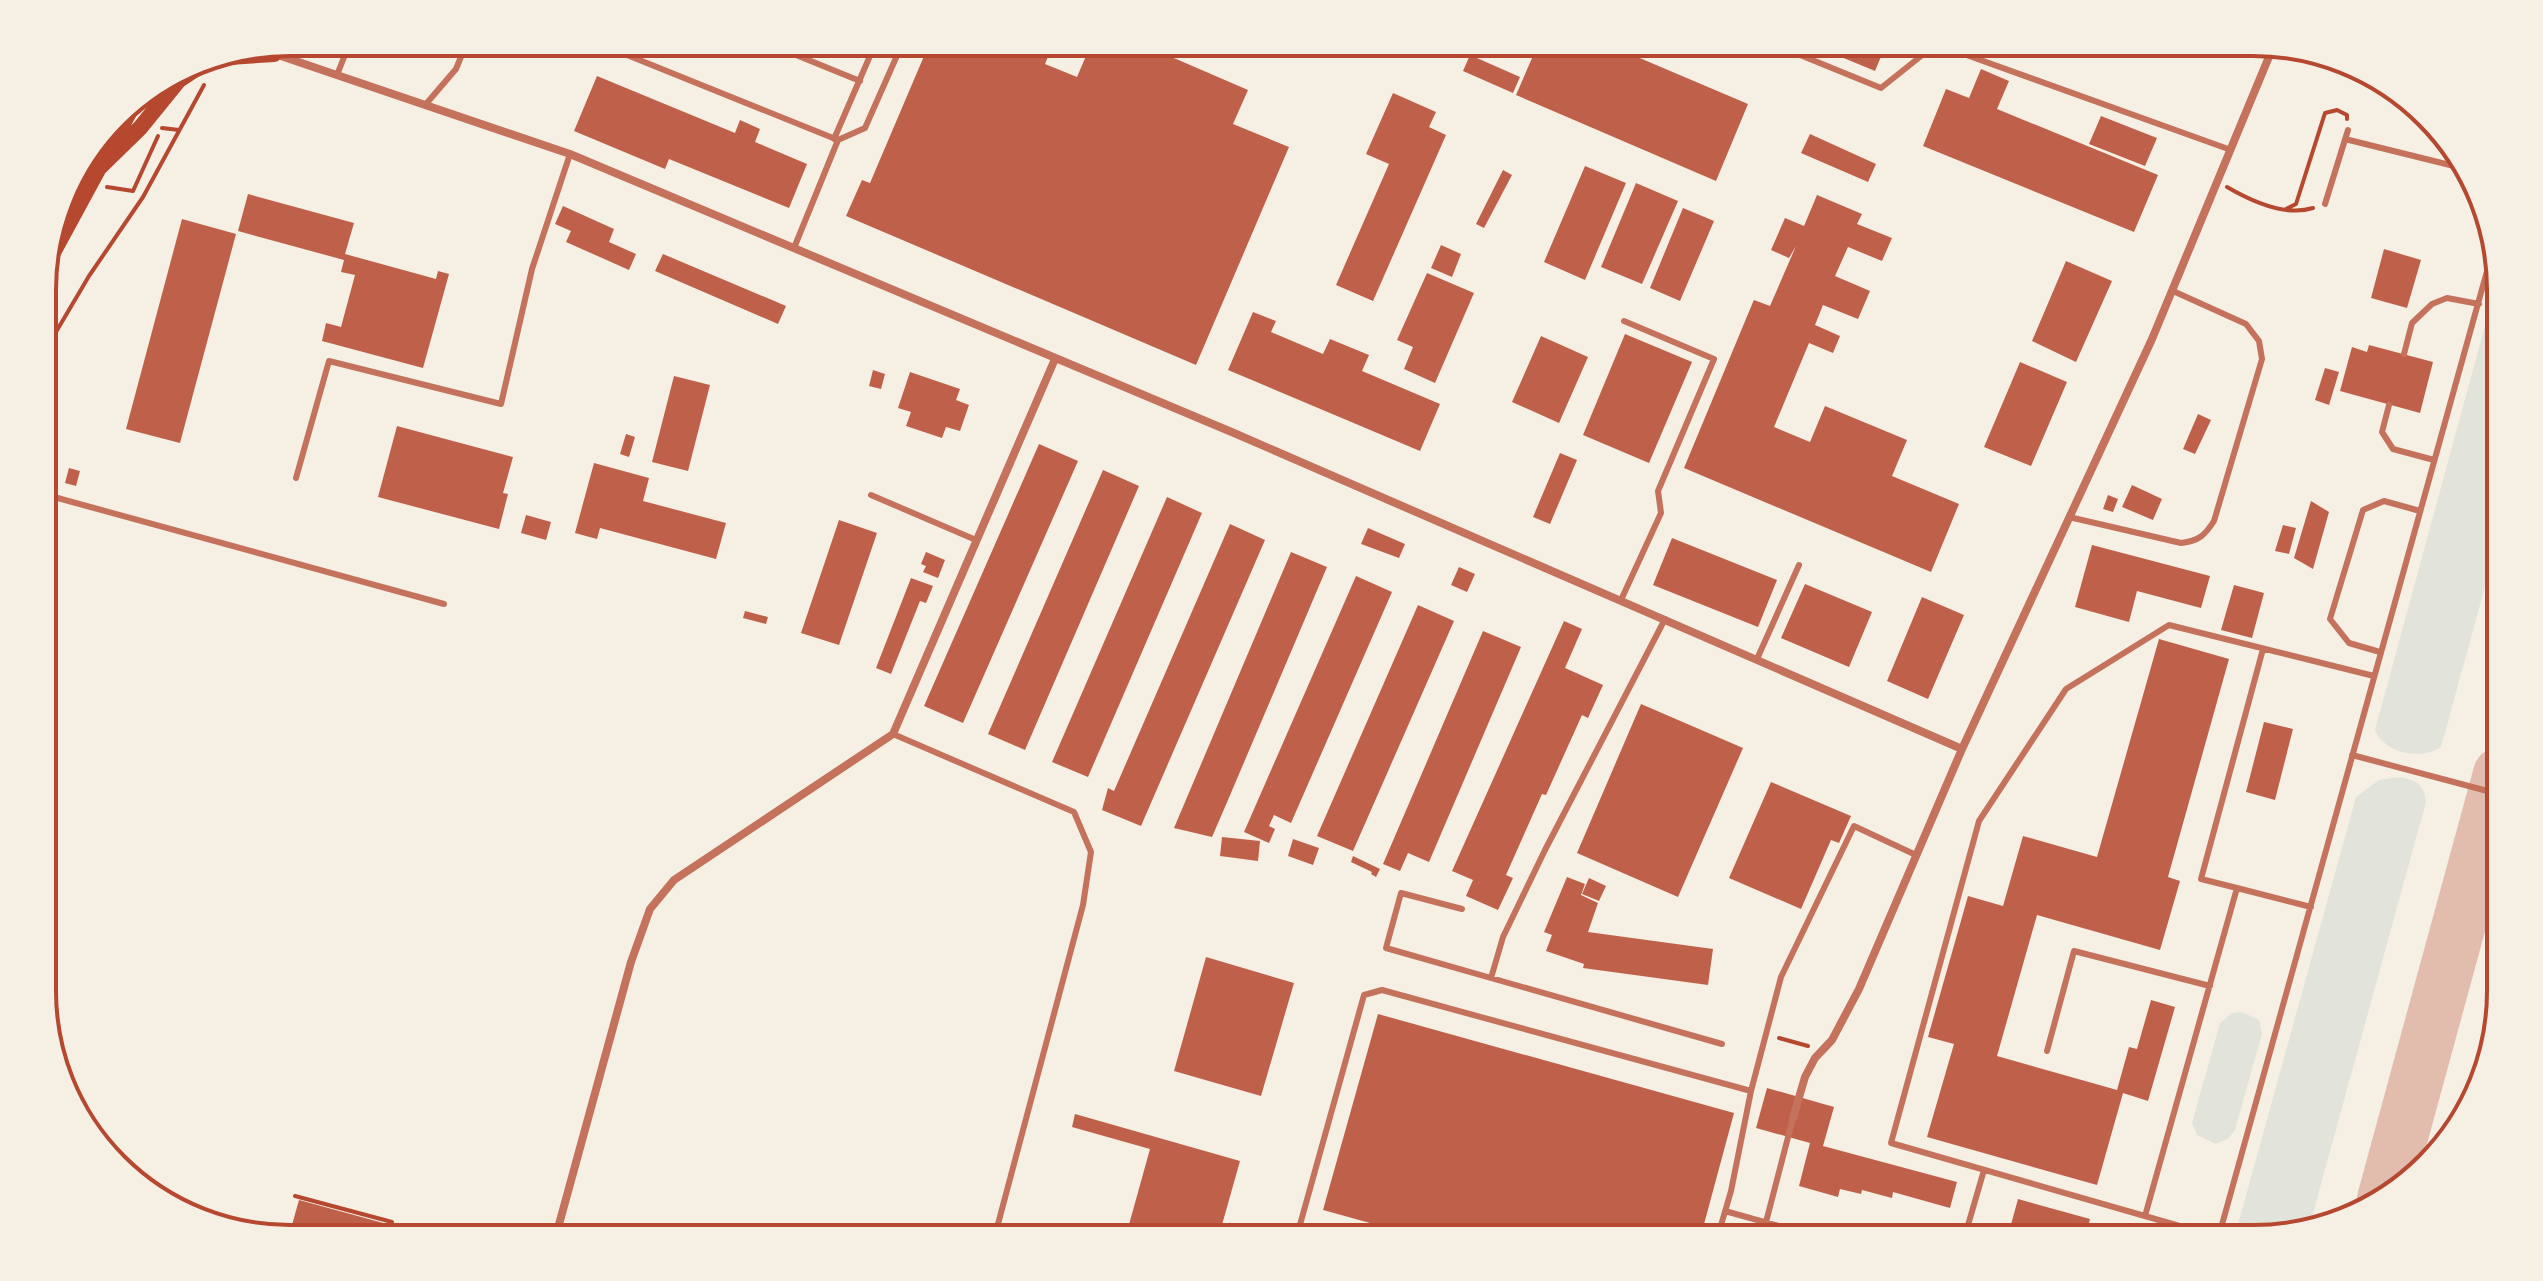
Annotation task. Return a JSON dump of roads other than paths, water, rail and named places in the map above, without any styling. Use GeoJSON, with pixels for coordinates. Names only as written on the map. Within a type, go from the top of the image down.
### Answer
{"type":"FeatureCollection","features":[{"type":"Feature","properties":{"kind":"main road"},"geometry":{"type":"LineString","coordinates":[[100,167],[140,128],[173,88]]}},
{"type":"Feature","properties":{"kind":"main road"},"geometry":{"type":"LineString","coordinates":[[63,235],[121,127]]}},
{"type":"Feature","properties":{"kind":"street"},"geometry":{"type":"LineString","coordinates":[[284,57],[570,154],[1621,600],[1962,749]]}},
{"type":"Feature","properties":{"kind":"street"},"geometry":{"type":"LineString","coordinates":[[1793,1118],[1805,1077],[1815,1058],[1832,1040],[1859,989],[1962,749],[2173,291],[2269,57]]}},
{"type":"Feature","properties":{"kind":"street"},"geometry":{"type":"LineString","coordinates":[[559,1225],[631,962],[650,909],[674,880],[893,734],[1055,359]]}},
{"type":"Feature","properties":{"kind":"lane"},"geometry":{"type":"LineString","coordinates":[[1803,56],[1881,88],[1921,56]]}},
{"type":"Feature","properties":{"kind":"lane"},"geometry":{"type":"LineString","coordinates":[[1970,56],[2231,150]]}},
{"type":"Feature","properties":{"kind":"lane"},"geometry":{"type":"LineString","coordinates":[[337,75],[344,57]]}},
{"type":"Feature","properties":{"kind":"lane"},"geometry":{"type":"LineString","coordinates":[[426,104],[456,69],[461,57]]}},
{"type":"Feature","properties":{"kind":"lane"},"geometry":{"type":"LineString","coordinates":[[631,57],[836,140],[865,128],[897,57]]}},
{"type":"Feature","properties":{"kind":"lane"},"geometry":{"type":"LineString","coordinates":[[800,57],[860,81]]}},
{"type":"Feature","properties":{"kind":"lane"},"geometry":{"type":"LineString","coordinates":[[794,248],[870,57]]}},
{"type":"Feature","properties":{"kind":"lane"},"geometry":{"type":"LineString","coordinates":[[2325,204],[2348,130]]}},
{"type":"Feature","properties":{"kind":"lane"},"geometry":{"type":"LineString","coordinates":[[2345,139],[2451,165]]}},
{"type":"Feature","properties":{"kind":"lane"},"geometry":{"type":"LineString","coordinates":[[296,478],[329,361],[501,404],[532,269],[570,154]]}},
{"type":"Feature","properties":{"kind":"lane"},"geometry":{"type":"LineString","coordinates":[[2222,1224],[2486,276]]}},
{"type":"Feature","properties":{"kind":"lane"},"geometry":{"type":"LineString","coordinates":[[2069,517],[2181,543],[2193,542],[2205,535],[2214,521],[2262,359],[2259,341],[2246,324],[2173,291]]}},
{"type":"Feature","properties":{"kind":"lane"},"geometry":{"type":"LineString","coordinates":[[2404,354],[2412,323],[2432,304],[2447,298],[2479,304]]}},
{"type":"Feature","properties":{"kind":"lane"},"geometry":{"type":"LineString","coordinates":[[1621,600],[1661,513],[1658,491],[1714,359],[1624,321]]}},
{"type":"Feature","properties":{"kind":"lane"},"geometry":{"type":"LineString","coordinates":[[2389,405],[2382,432],[2393,449],[2434,460]]}},
{"type":"Feature","properties":{"kind":"lane"},"geometry":{"type":"LineString","coordinates":[[871,495],[976,540]]}},
{"type":"Feature","properties":{"kind":"lane"},"geometry":{"type":"LineString","coordinates":[[57,498],[444,604]]}},
{"type":"Feature","properties":{"kind":"lane"},"geometry":{"type":"LineString","coordinates":[[2380,652],[2349,643],[2330,619],[2363,510],[2384,501],[2420,511]]}},
{"type":"Feature","properties":{"kind":"lane"},"geometry":{"type":"LineString","coordinates":[[1757,659],[1799,565]]}},
{"type":"Feature","properties":{"kind":"lane"},"geometry":{"type":"LineString","coordinates":[[1491,978],[1503,937],[1545,850],[1665,619]]}},
{"type":"Feature","properties":{"kind":"lane"},"geometry":{"type":"LineString","coordinates":[[2172,1224],[1891,1143],[1979,821],[2066,689],[2169,625],[2374,676]]}},
{"type":"Feature","properties":{"kind":"lane"},"geometry":{"type":"LineString","coordinates":[[2263,649],[2201,879],[2311,907]]}},
{"type":"Feature","properties":{"kind":"lane"},"geometry":{"type":"LineString","coordinates":[[893,734],[1074,812],[1091,852],[1083,905],[998,1225]]}},
{"type":"Feature","properties":{"kind":"lane"},"geometry":{"type":"LineString","coordinates":[[2352,755],[2487,791]]}},
{"type":"Feature","properties":{"kind":"lane"},"geometry":{"type":"LineString","coordinates":[[1721,1224],[1781,977],[1854,826],[1916,855]]}},
{"type":"Feature","properties":{"kind":"lane"},"geometry":{"type":"LineString","coordinates":[[2145,1216],[2237,888]]}},
{"type":"Feature","properties":{"kind":"lane"},"geometry":{"type":"LineString","coordinates":[[1462,909],[1401,893],[1386,948],[1722,1044]]}},
{"type":"Feature","properties":{"kind":"lane"},"geometry":{"type":"LineString","coordinates":[[2047,1051],[2074,951],[2210,986]]}},
{"type":"Feature","properties":{"kind":"lane"},"geometry":{"type":"LineString","coordinates":[[1300,1224],[1364,995],[1382,990],[1751,1091]]}},
{"type":"Feature","properties":{"kind":"lane"},"geometry":{"type":"LineString","coordinates":[[1766,1222],[1793,1118]]}},
{"type":"Feature","properties":{"kind":"lane"},"geometry":{"type":"LineString","coordinates":[[1968,1224],[1984,1170]]}},
{"type":"Feature","properties":{"kind":"lane"},"geometry":{"type":"LineString","coordinates":[[1725,1211],[1774,1224]]}}]}
